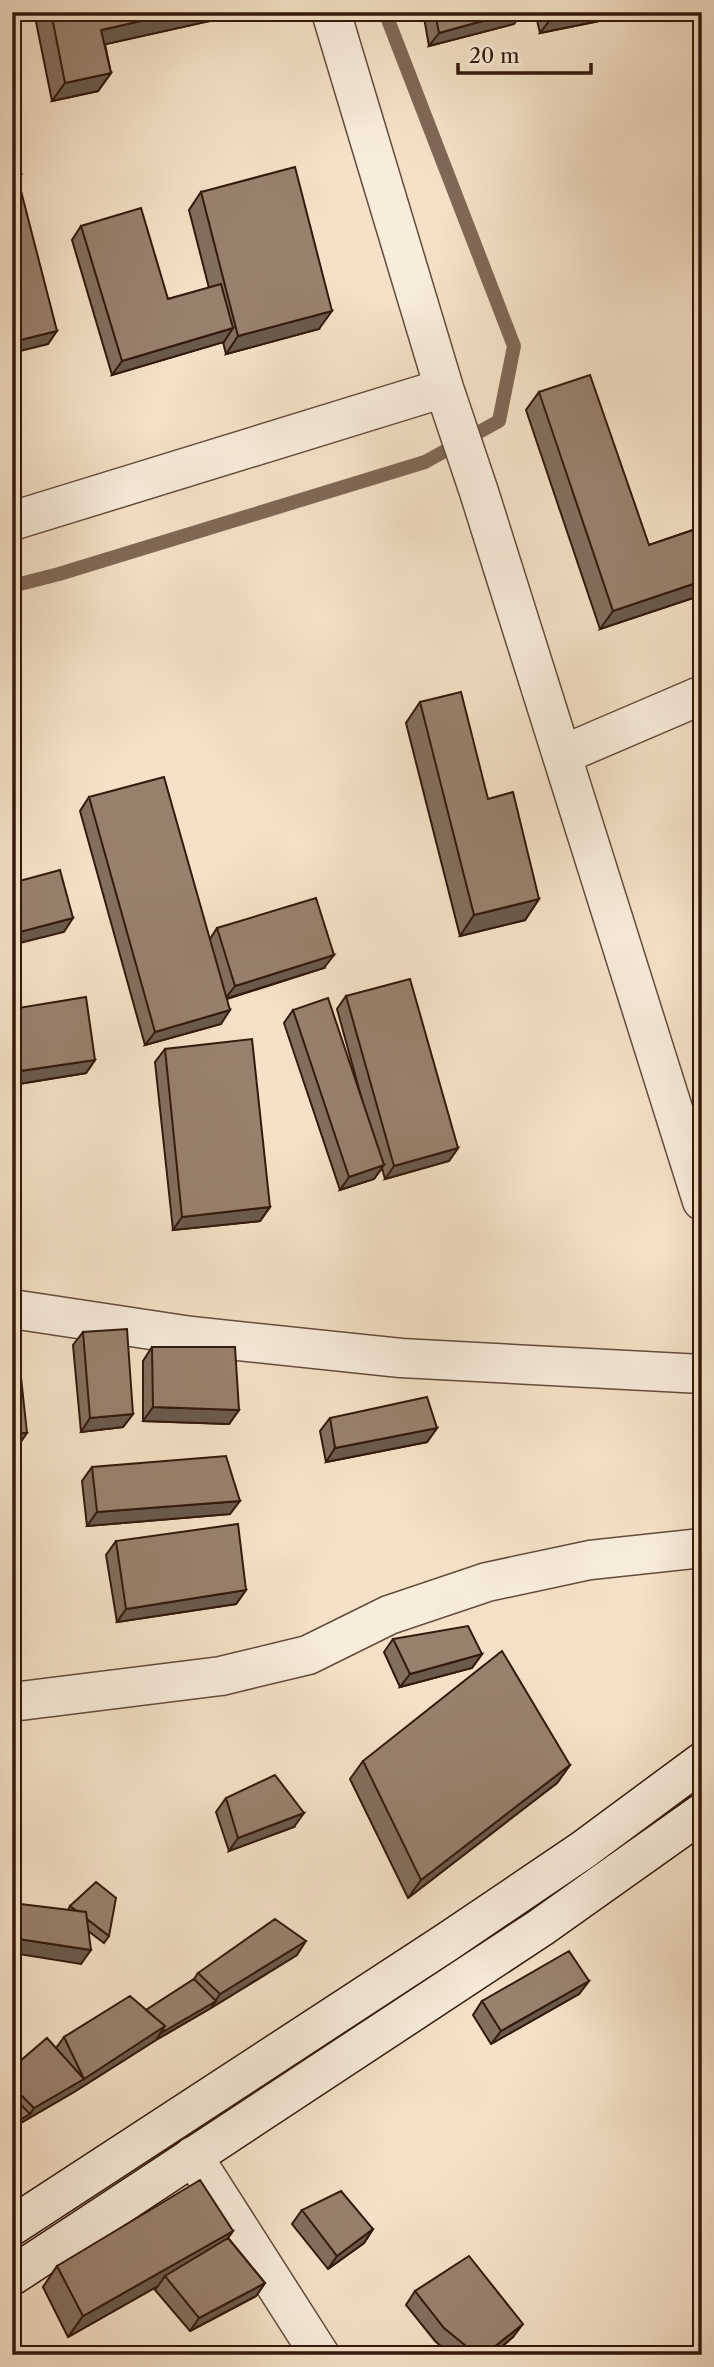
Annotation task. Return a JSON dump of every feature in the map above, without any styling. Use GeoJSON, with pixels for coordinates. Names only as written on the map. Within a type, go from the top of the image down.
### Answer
{"type":"FeatureCollection","features":[{"type":"Feature","properties":{"kind":"street"},"geometry":{"type":"LineString","coordinates":[[331,12],[444,388],[702,1201]]}},
{"type":"Feature","properties":{"kind":"street"},"geometry":{"type":"LineString","coordinates":[[12,522],[444,388]]}},
{"type":"Feature","properties":{"kind":"street"},"geometry":{"type":"LineString","coordinates":[[562,755],[702,695]]}},
{"type":"Feature","properties":{"kind":"street"},"geometry":{"type":"LineString","coordinates":[[12,1309],[191,1336],[388,1357],[702,1374]]}},
{"type":"Feature","properties":{"kind":"street"},"geometry":{"type":"LineString","coordinates":[[12,1702],[221,1676],[309,1655],[389,1615],[487,1582],[590,1560],[702,1548]]}},
{"type":"Feature","properties":{"kind":"street"},"geometry":{"type":"LineString","coordinates":[[12,2226],[447,1942],[583,1850],[702,1762]]}},
{"type":"Feature","properties":{"kind":"street"},"geometry":{"type":"LineString","coordinates":[[12,2276],[540,1928],[702,1813]]}},
{"type":"Feature","properties":{"kind":"street"},"geometry":{"type":"LineString","coordinates":[[193,2156],[320,2355]]}},
{"type":"Feature","properties":{"kind":"building"},"geometry":{"type":"Polygon","coordinates":[[[51,12],[181,12],[101,30],[111,73],[65,83],[51,12]]]}},
{"type":"Feature","properties":{"kind":"building"},"geometry":{"type":"Polygon","coordinates":[[[435,12],[515,12],[439,33],[435,12]]]}},
{"type":"Feature","properties":{"kind":"building"},"geometry":{"type":"Polygon","coordinates":[[[548,12],[587,12],[550,20],[548,12]]]}},
{"type":"Feature","properties":{"kind":"building"},"geometry":{"type":"Polygon","coordinates":[[[12,144],[21,175],[12,177],[12,144]]]}},
{"type":"Feature","properties":{"kind":"building"},"geometry":{"type":"Polygon","coordinates":[[[295,167],[332,311],[238,336],[201,192],[295,167]]]}},
{"type":"Feature","properties":{"kind":"building"},"geometry":{"type":"Polygon","coordinates":[[[21,191],[57,331],[12,342],[12,194],[21,191]]]}},
{"type":"Feature","properties":{"kind":"building"},"geometry":{"type":"Polygon","coordinates":[[[141,208],[168,299],[221,284],[233,328],[122,361],[81,226],[141,208]]]}},
{"type":"Feature","properties":{"kind":"building"},"geometry":{"type":"Polygon","coordinates":[[[590,375],[649,545],[702,527],[702,581],[613,611],[539,392],[590,375]]]}},
{"type":"Feature","properties":{"kind":"building"},"geometry":{"type":"Polygon","coordinates":[[[461,692],[488,799],[513,792],[539,899],[474,915],[420,702],[461,692]]]}},
{"type":"Feature","properties":{"kind":"building"},"geometry":{"type":"Polygon","coordinates":[[[164,777],[230,1010],[155,1032],[89,797],[164,777]]]}},
{"type":"Feature","properties":{"kind":"building"},"geometry":{"type":"Polygon","coordinates":[[[60,870],[73,918],[12,934],[12,883],[60,870]]]}},
{"type":"Feature","properties":{"kind":"building"},"geometry":{"type":"Polygon","coordinates":[[[316,898],[334,955],[235,986],[217,928],[316,898]]]}},
{"type":"Feature","properties":{"kind":"building"},"geometry":{"type":"Polygon","coordinates":[[[410,979],[458,1148],[394,1166],[346,996],[410,979]]]}},
{"type":"Feature","properties":{"kind":"building"},"geometry":{"type":"Polygon","coordinates":[[[86,997],[95,1060],[20,1071],[12,1027],[12,1009],[86,997]]]}},
{"type":"Feature","properties":{"kind":"building"},"geometry":{"type":"Polygon","coordinates":[[[328,998],[384,1165],[349,1177],[293,1010],[328,998]]]}},
{"type":"Feature","properties":{"kind":"building"},"geometry":{"type":"Polygon","coordinates":[[[252,1039],[270,1207],[182,1217],[165,1049],[252,1039]]]}},
{"type":"Feature","properties":{"kind":"building"},"geometry":{"type":"Polygon","coordinates":[[[127,1329],[133,1414],[90,1418],[83,1332],[127,1329]]]}},
{"type":"Feature","properties":{"kind":"building"},"geometry":{"type":"Polygon","coordinates":[[[152,1347],[235,1347],[239,1410],[153,1407],[152,1347]]]}},
{"type":"Feature","properties":{"kind":"building"},"geometry":{"type":"Polygon","coordinates":[[[12,1359],[19,1359],[27,1433],[12,1433],[12,1359]]]}},
{"type":"Feature","properties":{"kind":"building"},"geometry":{"type":"Polygon","coordinates":[[[427,1397],[437,1428],[335,1448],[330,1418],[427,1397]]]}},
{"type":"Feature","properties":{"kind":"building"},"geometry":{"type":"Polygon","coordinates":[[[226,1456],[240,1501],[97,1512],[92,1467],[226,1456]]]}},
{"type":"Feature","properties":{"kind":"building"},"geometry":{"type":"Polygon","coordinates":[[[238,1524],[246,1590],[126,1609],[116,1541],[238,1524]]]}},
{"type":"Feature","properties":{"kind":"building"},"geometry":{"type":"Polygon","coordinates":[[[468,1626],[482,1654],[410,1674],[393,1639],[468,1626]]]}},
{"type":"Feature","properties":{"kind":"building"},"geometry":{"type":"Polygon","coordinates":[[[502,1651],[570,1765],[421,1880],[363,1761],[502,1651]]]}},
{"type":"Feature","properties":{"kind":"building"},"geometry":{"type":"Polygon","coordinates":[[[275,1775],[304,1813],[238,1838],[226,1798],[275,1775]]]}},
{"type":"Feature","properties":{"kind":"building"},"geometry":{"type":"Polygon","coordinates":[[[96,1882],[116,1898],[109,1936],[87,1919],[86,1912],[77,1911],[70,1906],[96,1882]]]}},
{"type":"Feature","properties":{"kind":"building"},"geometry":{"type":"Polygon","coordinates":[[[12,1903],[86,1912],[91,1950],[12,1938],[12,1903]]]}},
{"type":"Feature","properties":{"kind":"building"},"geometry":{"type":"Polygon","coordinates":[[[275,1919],[306,1941],[220,1994],[198,1973],[275,1919]]]}},
{"type":"Feature","properties":{"kind":"building"},"geometry":{"type":"Polygon","coordinates":[[[569,1951],[589,1981],[501,2031],[482,2001],[569,1951]]]}},
{"type":"Feature","properties":{"kind":"building"},"geometry":{"type":"Polygon","coordinates":[[[194,1979],[216,2001],[161,2033],[165,2026],[146,2010],[194,1979]]]}},
{"type":"Feature","properties":{"kind":"building"},"geometry":{"type":"Polygon","coordinates":[[[130,1996],[165,2026],[84,2079],[64,2037],[130,1996]]]}},
{"type":"Feature","properties":{"kind":"building"},"geometry":{"type":"Polygon","coordinates":[[[47,2038],[84,2079],[34,2108],[12,2086],[12,2068],[47,2038]]]}},
{"type":"Feature","properties":{"kind":"building"},"geometry":{"type":"Polygon","coordinates":[[[12,2096],[30,2114],[12,2124],[12,2096]]]}},
{"type":"Feature","properties":{"kind":"building"},"geometry":{"type":"Polygon","coordinates":[[[200,2180],[233,2231],[83,2316],[57,2266],[200,2180]]]}},
{"type":"Feature","properties":{"kind":"building"},"geometry":{"type":"Polygon","coordinates":[[[341,2191],[373,2229],[337,2256],[302,2210],[341,2191]]]}},
{"type":"Feature","properties":{"kind":"building"},"geometry":{"type":"Polygon","coordinates":[[[228,2238],[265,2283],[199,2318],[165,2276],[228,2238]]]}},
{"type":"Feature","properties":{"kind":"building"},"geometry":{"type":"Polygon","coordinates":[[[469,2256],[523,2324],[484,2355],[477,2355],[444,2328],[415,2291],[469,2256]]]}},
{"type":"Feature","properties":{"kind":"waterway"},"geometry":{"type":"LineString","coordinates":[[12,586],[425,462],[499,421],[514,346],[385,12]]}}]}
